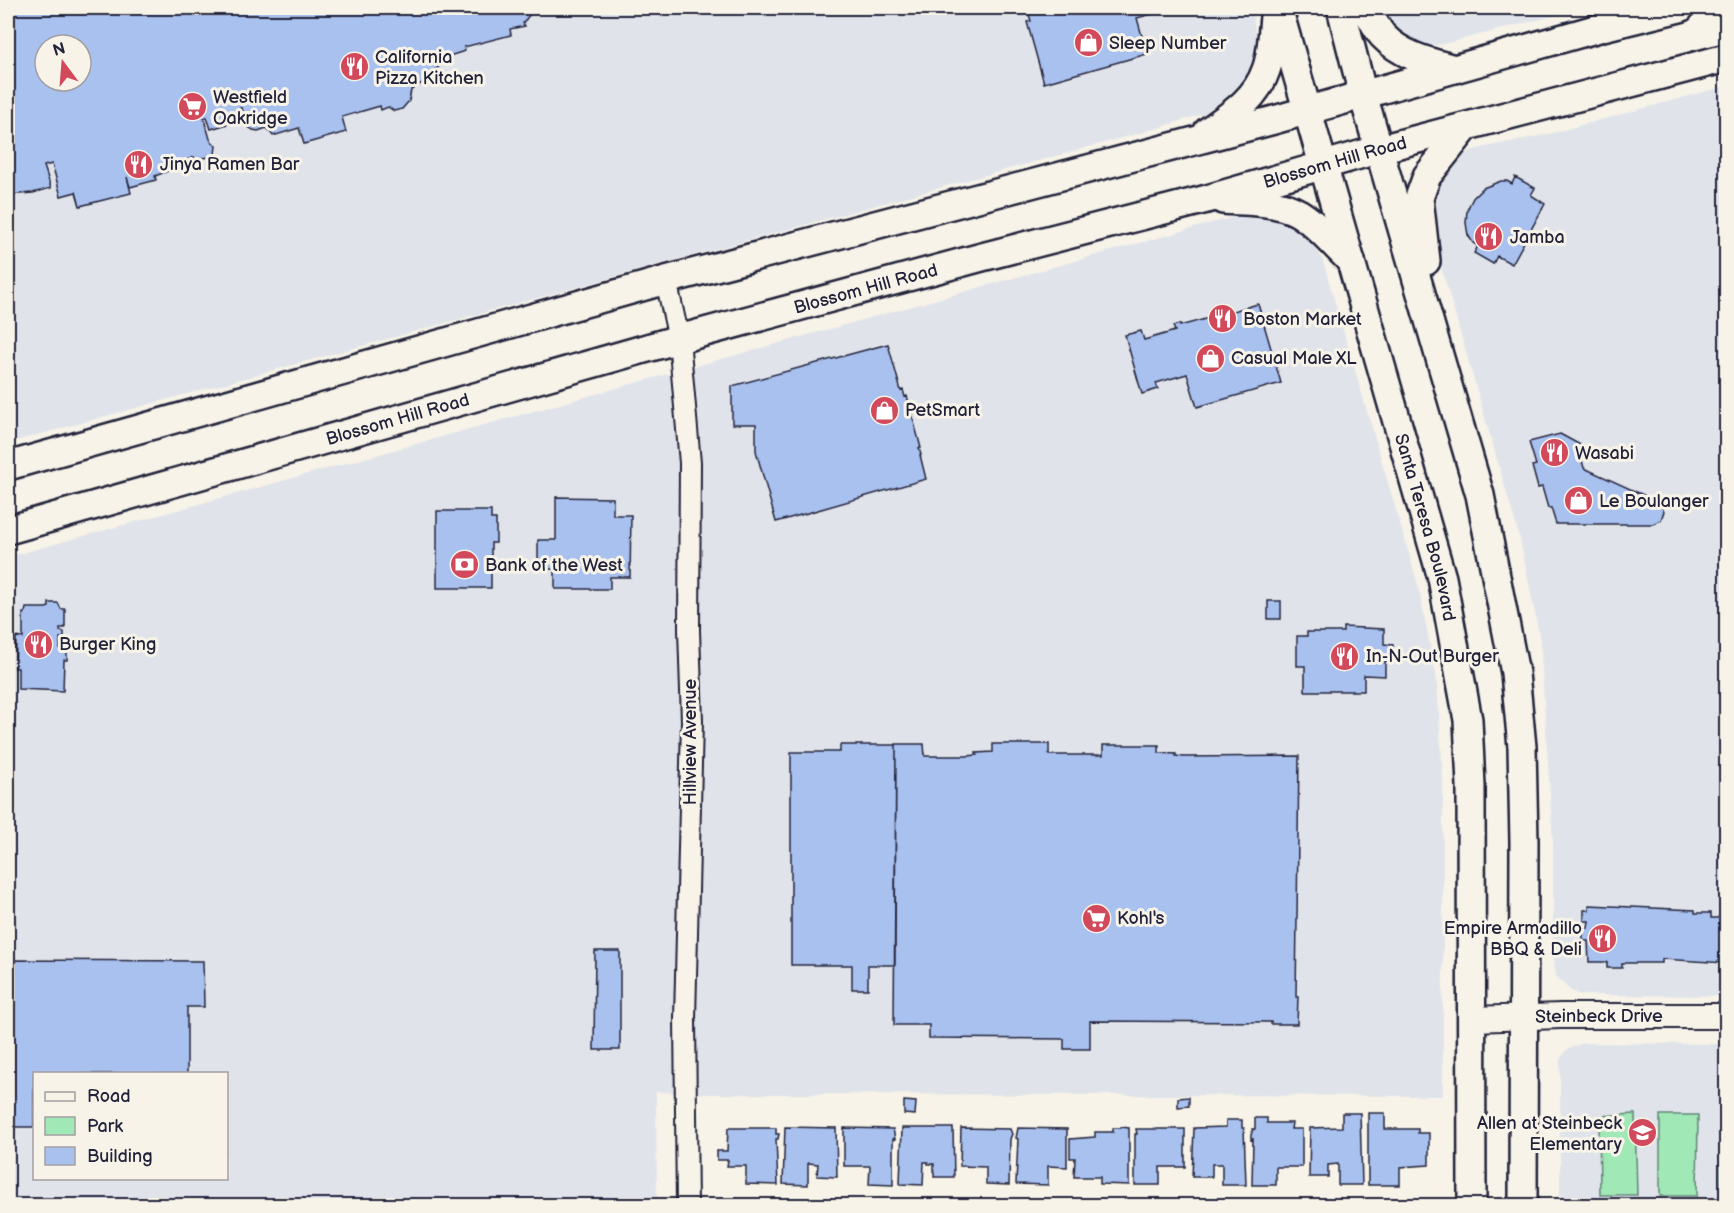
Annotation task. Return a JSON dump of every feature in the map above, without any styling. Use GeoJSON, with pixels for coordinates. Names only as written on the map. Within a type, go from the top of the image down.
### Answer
{"type":"FeatureCollection","features":[{"type":"Feature","properties":{"kind":"main road","name":"Santa Teresa Boulevard"},"geometry":{"type":"LineString","coordinates":[[1277,8],[1442,578],[1468,720],[1471,786],[1472,1206]]}},
{"type":"Feature","properties":{"kind":"main road"},"geometry":{"type":"LineString","coordinates":[[1194,141],[1239,109],[1260,84],[1267,68],[1277,8]]}},
{"type":"Feature","properties":{"kind":"main road"},"geometry":{"type":"LineString","coordinates":[[1341,8],[1363,95],[1480,495],[1515,673],[1522,747],[1523,794],[1523,1206]]}},
{"type":"Feature","properties":{"kind":"main road"},"geometry":{"type":"LineString","coordinates":[[1365,8],[1382,35],[1399,49],[1417,58],[1456,69]]}},
{"type":"Feature","properties":{"kind":"main road"},"geometry":{"type":"LineString","coordinates":[[8,466],[666,280],[1194,141],[1599,28],[1680,8]]}},
{"type":"Feature","properties":{"kind":"main road","name":"Blossom Hill Road"},"geometry":{"type":"LineString","coordinates":[[8,530],[679,339],[1726,58]]}},
{"type":"Feature","properties":{"kind":"main road"},"geometry":{"type":"LineString","coordinates":[[1434,334],[1419,198],[1427,176],[1466,127]]}},
{"type":"Feature","properties":{"kind":"main road"},"geometry":{"type":"LineString","coordinates":[[1207,199],[1271,204],[1290,209],[1306,217],[1351,261]]}},
{"type":"Feature","properties":{"kind":"street","name":"Hillview Avenue"},"geometry":{"type":"LineString","coordinates":[[666,280],[679,339],[690,463],[689,630],[692,721],[685,1019],[687,1206]]}},
{"type":"Feature","properties":{"kind":"street","name":"Steinbeck Drive"},"geometry":{"type":"LineString","coordinates":[[1471,1019],[1726,1016]]}},
{"type":"Feature","properties":{"kind":"shaded area"},"geometry":{"type":"Polygon","coordinates":[[[8,8],[1252,8],[1258,51],[1256,70],[1228,106],[1162,127],[8,443],[8,8]]]}},
{"type":"Feature","properties":{"kind":"shaded area"},"geometry":{"type":"Polygon","coordinates":[[[1374,8],[1584,8],[1444,44],[1419,47],[1400,39],[1374,8]]]}},
{"type":"Feature","properties":{"kind":"shaded area"},"geometry":{"type":"Polygon","coordinates":[[[1726,86],[1726,996],[1581,995],[1571,991],[1556,977],[1553,956],[1553,843],[1540,639],[1520,539],[1429,225],[1434,180],[1447,165],[1472,150],[1552,133],[1726,86]]]}},
{"type":"Feature","properties":{"kind":"shaded area"},"geometry":{"type":"Polygon","coordinates":[[[1255,211],[1292,218],[1308,233],[1323,261],[1418,585],[1437,680],[1443,778],[1443,1096],[656,1092],[657,1205],[8,1206],[8,557],[1255,211]]]}},
{"type":"Feature","properties":{"kind":"shaded area","name":"Allen at Steinbeck Elementary"},"geometry":{"type":"Polygon","coordinates":[[[1583,1043],[1726,1044],[1726,1205],[1560,1205],[1560,1060],[1566,1050],[1583,1043]]]}},
{"type":"Feature","properties":{"kind":"green space"},"geometry":{"type":"Polygon","coordinates":[[[1635,1114],[1637,1195],[1600,1195],[1599,1116],[1635,1114]]]}},
{"type":"Feature","properties":{"kind":"green space"},"geometry":{"type":"Polygon","coordinates":[[[1660,1115],[1698,1115],[1697,1196],[1660,1196],[1660,1115]]]}},
{"type":"Feature","properties":{"kind":"green space"},"geometry":{"type":"Polygon","coordinates":[[[1722,1115],[1726,1115],[1726,1195],[1721,1195],[1722,1115]]]}},
{"type":"Feature","properties":{"kind":"building","name":"Westfield Oakridge"},"geometry":{"type":"Polygon","coordinates":[[[8,8],[529,8],[530,14],[523,23],[525,26],[510,29],[511,35],[464,47],[465,51],[449,56],[450,61],[443,63],[435,70],[438,73],[411,90],[409,101],[402,109],[394,111],[388,107],[381,110],[380,106],[342,117],[346,132],[304,144],[299,128],[273,136],[267,128],[253,130],[247,126],[242,108],[240,108],[244,119],[211,129],[207,117],[204,118],[210,139],[216,146],[212,157],[195,161],[194,157],[187,160],[189,163],[155,176],[156,180],[130,187],[127,177],[131,193],[80,206],[76,192],[61,196],[52,164],[44,166],[51,188],[33,193],[8,195],[8,8]]]}},
{"type":"Feature","properties":{"kind":"building","name":"Sleep Number"},"geometry":{"type":"Polygon","coordinates":[[[1027,8],[1174,8],[1137,18],[1147,54],[1044,83],[1027,22],[1031,21],[1027,8]]]}},
{"type":"Feature","properties":{"kind":"building"},"geometry":{"type":"Polygon","coordinates":[[[1515,177],[1535,188],[1531,195],[1545,204],[1512,264],[1497,256],[1493,264],[1474,253],[1478,246],[1468,235],[1467,210],[1473,198],[1483,188],[1501,181],[1512,184],[1515,177]]]}},
{"type":"Feature","properties":{"kind":"building"},"geometry":{"type":"Polygon","coordinates":[[[1258,304],[1281,383],[1197,407],[1187,374],[1156,383],[1158,389],[1142,394],[1125,335],[1141,331],[1144,340],[1175,331],[1173,326],[1258,304]]]}},
{"type":"Feature","properties":{"kind":"building"},"geometry":{"type":"Polygon","coordinates":[[[888,344],[901,391],[903,390],[905,397],[907,396],[921,448],[919,448],[920,455],[926,479],[776,522],[756,451],[756,424],[732,424],[732,386],[888,344]]]}},
{"type":"Feature","properties":{"kind":"building"},"geometry":{"type":"Polygon","coordinates":[[[1560,434],[1586,448],[1581,457],[1584,468],[1659,502],[1664,511],[1661,520],[1653,524],[1556,524],[1551,508],[1548,508],[1542,487],[1538,488],[1532,466],[1536,465],[1529,442],[1560,434]]]}},
{"type":"Feature","properties":{"kind":"building"},"geometry":{"type":"Polygon","coordinates":[[[556,497],[613,498],[613,515],[631,515],[630,577],[610,577],[610,589],[555,589],[555,569],[538,569],[538,540],[556,540],[556,497]]]}},
{"type":"Feature","properties":{"kind":"building","name":"Bank of the West"},"geometry":{"type":"Polygon","coordinates":[[[437,511],[491,511],[491,519],[496,519],[496,543],[491,543],[491,588],[437,588],[437,511]]]}},
{"type":"Feature","properties":{"kind":"building"},"geometry":{"type":"Polygon","coordinates":[[[1268,601],[1281,601],[1281,619],[1268,619],[1268,601]]]}},
{"type":"Feature","properties":{"kind":"building","name":"Burger King"},"geometry":{"type":"Polygon","coordinates":[[[49,603],[58,603],[61,609],[65,609],[65,628],[60,628],[60,631],[64,632],[64,638],[60,638],[60,649],[67,650],[67,660],[64,660],[63,691],[18,689],[18,668],[15,668],[16,637],[23,638],[23,613],[26,608],[49,607],[49,603]]]}},
{"type":"Feature","properties":{"kind":"building","name":"In-N-Out Burger"},"geometry":{"type":"Polygon","coordinates":[[[1343,627],[1384,629],[1384,644],[1393,645],[1393,661],[1385,661],[1385,676],[1364,675],[1364,691],[1305,691],[1305,666],[1297,666],[1297,636],[1307,636],[1307,632],[1343,632],[1343,627]]]}},
{"type":"Feature","properties":{"kind":"building","name":"Kohl's"},"geometry":{"type":"Polygon","coordinates":[[[896,744],[924,744],[925,756],[977,755],[976,753],[993,752],[993,744],[1049,744],[1049,755],[1103,755],[1103,745],[1159,745],[1159,753],[1184,757],[1299,756],[1297,1024],[1090,1021],[1090,1049],[1064,1049],[1064,1039],[929,1038],[929,1025],[894,1025],[896,744]]]}},
{"type":"Feature","properties":{"kind":"building"},"geometry":{"type":"Polygon","coordinates":[[[840,745],[896,745],[895,965],[868,965],[868,989],[852,989],[852,965],[791,965],[791,752],[840,752],[840,745]]]}},
{"type":"Feature","properties":{"kind":"building"},"geometry":{"type":"Polygon","coordinates":[[[1589,905],[1695,910],[1695,913],[1711,913],[1711,918],[1717,918],[1726,912],[1726,963],[1662,959],[1662,963],[1622,963],[1622,968],[1607,968],[1607,962],[1589,962],[1588,941],[1583,941],[1583,928],[1588,928],[1589,921],[1584,921],[1584,910],[1589,910],[1589,905]]]}},
{"type":"Feature","properties":{"kind":"building"},"geometry":{"type":"Polygon","coordinates":[[[595,951],[620,951],[620,1050],[594,1050],[595,951]]]}},
{"type":"Feature","properties":{"kind":"building"},"geometry":{"type":"Polygon","coordinates":[[[8,960],[203,961],[204,1007],[187,1007],[187,1072],[33,1072],[33,1127],[8,1127],[8,960]]]}},
{"type":"Feature","properties":{"kind":"building"},"geometry":{"type":"Polygon","coordinates":[[[1189,1097],[1189,1106],[1178,1107],[1178,1098],[1189,1097]]]}},
{"type":"Feature","properties":{"kind":"building"},"geometry":{"type":"Polygon","coordinates":[[[904,1101],[916,1102],[915,1115],[904,1114],[904,1101]]]}},
{"type":"Feature","properties":{"kind":"building"},"geometry":{"type":"Polygon","coordinates":[[[1342,1113],[1360,1113],[1362,1185],[1338,1185],[1338,1164],[1328,1165],[1328,1177],[1309,1177],[1310,1128],[1342,1127],[1342,1113]]]}},
{"type":"Feature","properties":{"kind":"building"},"geometry":{"type":"Polygon","coordinates":[[[1368,1113],[1385,1113],[1385,1129],[1418,1129],[1418,1133],[1429,1133],[1429,1165],[1400,1167],[1400,1185],[1368,1185],[1368,1113]]]}},
{"type":"Feature","properties":{"kind":"building"},"geometry":{"type":"Polygon","coordinates":[[[1255,1118],[1267,1118],[1267,1123],[1292,1123],[1291,1129],[1302,1129],[1302,1167],[1276,1167],[1276,1185],[1252,1185],[1253,1139],[1251,1140],[1251,1135],[1255,1129],[1255,1118]]]}},
{"type":"Feature","properties":{"kind":"building"},"geometry":{"type":"Polygon","coordinates":[[[1226,1120],[1242,1120],[1246,1185],[1222,1185],[1222,1164],[1212,1164],[1212,1177],[1192,1177],[1194,1128],[1226,1127],[1226,1120]]]}},
{"type":"Feature","properties":{"kind":"building"},"geometry":{"type":"Polygon","coordinates":[[[785,1127],[836,1128],[837,1177],[817,1176],[818,1164],[808,1163],[808,1185],[783,1184],[785,1127]]]}},
{"type":"Feature","properties":{"kind":"building"},"geometry":{"type":"Polygon","coordinates":[[[728,1128],[776,1128],[776,1134],[779,1134],[776,1139],[778,1185],[746,1184],[746,1166],[727,1166],[728,1160],[717,1160],[717,1151],[727,1151],[728,1128]]]}},
{"type":"Feature","properties":{"kind":"building"},"geometry":{"type":"Polygon","coordinates":[[[844,1128],[893,1129],[895,1139],[893,1139],[893,1185],[869,1184],[870,1166],[844,1166],[844,1128]]]}},
{"type":"Feature","properties":{"kind":"building"},"geometry":{"type":"Polygon","coordinates":[[[902,1128],[953,1128],[954,1177],[934,1177],[934,1164],[924,1162],[923,1185],[900,1184],[902,1128]]]}},
{"type":"Feature","properties":{"kind":"building"},"geometry":{"type":"Polygon","coordinates":[[[961,1128],[1010,1129],[1012,1134],[1009,1185],[986,1184],[986,1167],[960,1166],[961,1128]]]}},
{"type":"Feature","properties":{"kind":"building"},"geometry":{"type":"Polygon","coordinates":[[[1018,1128],[1067,1129],[1067,1167],[1048,1166],[1048,1185],[1016,1184],[1018,1128]]]}},
{"type":"Feature","properties":{"kind":"building"},"geometry":{"type":"Polygon","coordinates":[[[1113,1128],[1129,1128],[1129,1185],[1100,1184],[1100,1177],[1074,1177],[1075,1158],[1070,1158],[1070,1139],[1095,1137],[1095,1132],[1113,1132],[1113,1128]]]}},
{"type":"Feature","properties":{"kind":"building"},"geometry":{"type":"Polygon","coordinates":[[[1136,1129],[1185,1129],[1185,1167],[1160,1167],[1160,1185],[1135,1185],[1136,1129]]]}},
{"type":"Feature","properties":{"kind":"place","name":"Sleep Number"},"geometry":{"type":"Point","coordinates":[1088,43]}},
{"type":"Feature","properties":{"kind":"place","name":"California Pizza Kitchen"},"geometry":{"type":"Point","coordinates":[354,67]}},
{"type":"Feature","properties":{"kind":"place","name":"Westfield Oakridge"},"geometry":{"type":"Point","coordinates":[192,107]}},
{"type":"Feature","properties":{"kind":"place","name":"Jinya Ramen Bar"},"geometry":{"type":"Point","coordinates":[139,164]}},
{"type":"Feature","properties":{"kind":"place","name":"Jamba"},"geometry":{"type":"Point","coordinates":[1489,237]}},
{"type":"Feature","properties":{"kind":"place","name":"Boston Market"},"geometry":{"type":"Point","coordinates":[1222,319]}},
{"type":"Feature","properties":{"kind":"place","name":"Casual Male XL"},"geometry":{"type":"Point","coordinates":[1210,358]}},
{"type":"Feature","properties":{"kind":"place","name":"PetSmart"},"geometry":{"type":"Point","coordinates":[884,410]}},
{"type":"Feature","properties":{"kind":"place","name":"Wasabi"},"geometry":{"type":"Point","coordinates":[1554,453]}},
{"type":"Feature","properties":{"kind":"place","name":"Le Boulanger"},"geometry":{"type":"Point","coordinates":[1578,501]}},
{"type":"Feature","properties":{"kind":"place","name":"Bank of the West"},"geometry":{"type":"Point","coordinates":[464,565]}},
{"type":"Feature","properties":{"kind":"place","name":"Burger King"},"geometry":{"type":"Point","coordinates":[38,644]}},
{"type":"Feature","properties":{"kind":"place","name":"In-N-Out Burger"},"geometry":{"type":"Point","coordinates":[1345,656]}},
{"type":"Feature","properties":{"kind":"place","name":"Kohl's"},"geometry":{"type":"Point","coordinates":[1096,918]}},
{"type":"Feature","properties":{"kind":"place","name":"Empire Armadillo BBQ & Deli"},"geometry":{"type":"Point","coordinates":[1603,938]}},
{"type":"Feature","properties":{"kind":"place","name":"Allen at Steinbeck Elementary"},"geometry":{"type":"Point","coordinates":[1643,1133]}}]}
